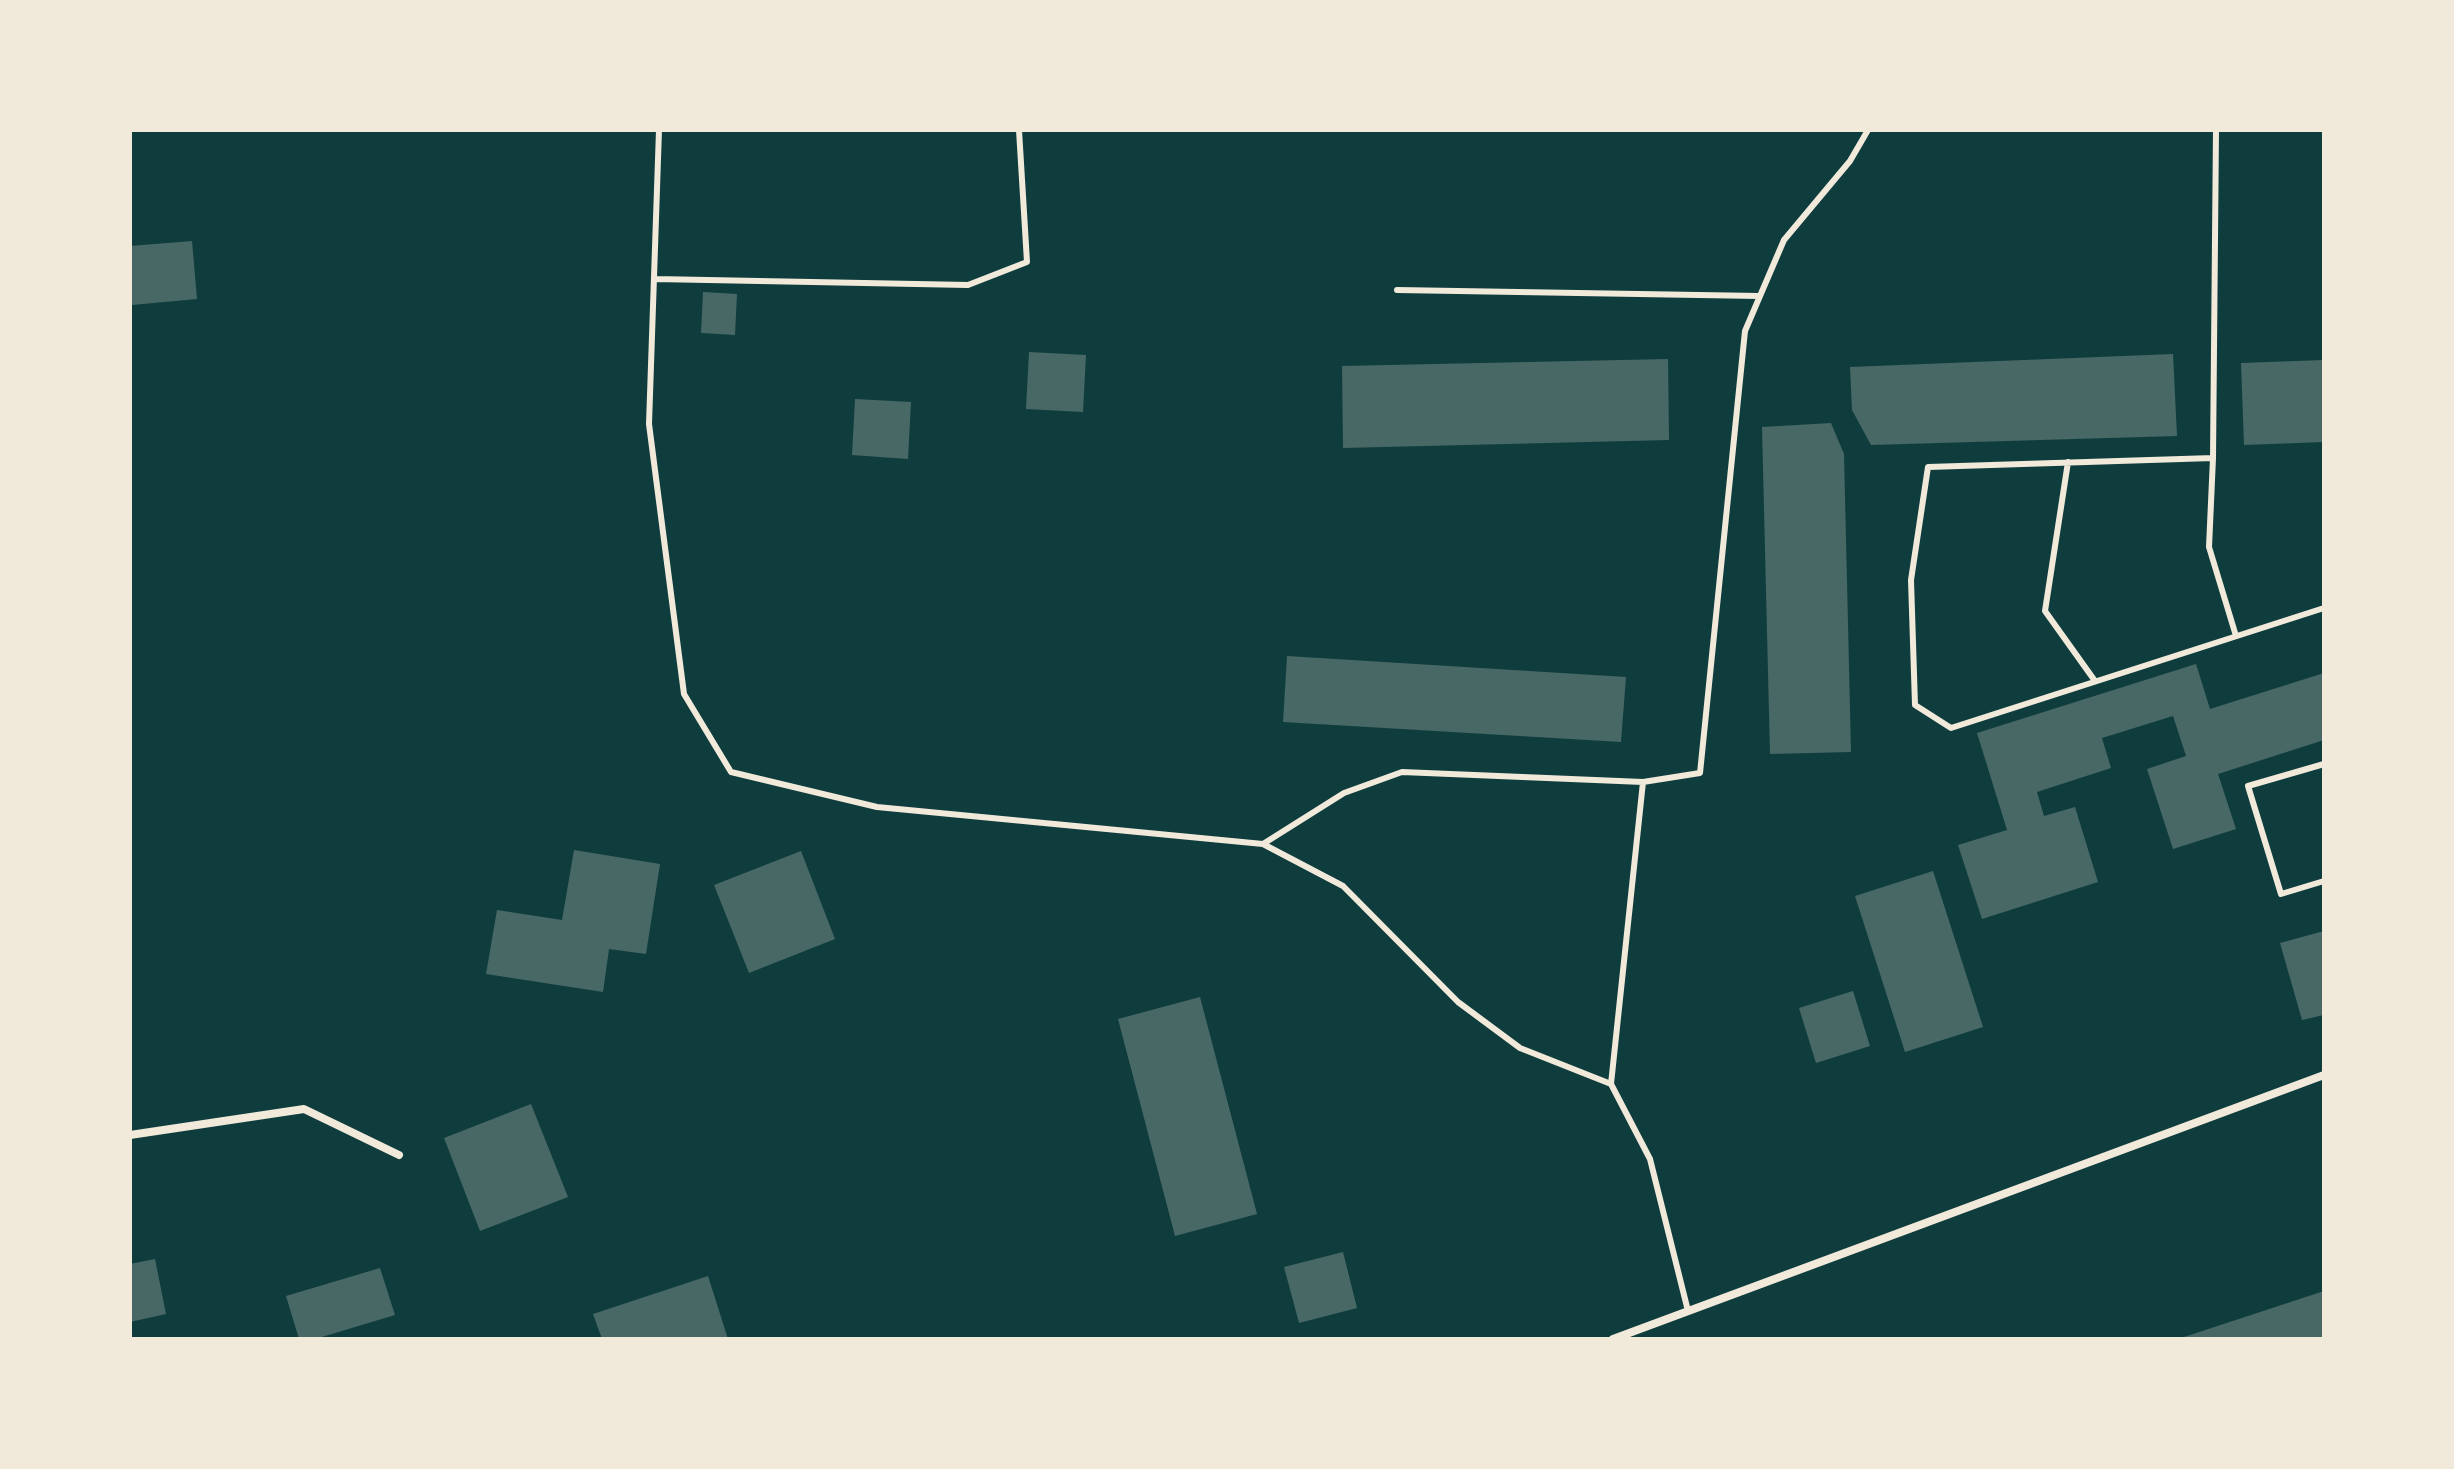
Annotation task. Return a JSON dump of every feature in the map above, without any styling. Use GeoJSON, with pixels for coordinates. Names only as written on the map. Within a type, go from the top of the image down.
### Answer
{"type":"FeatureCollection","features":[{"type":"Feature","properties":{"kind":"street"},"geometry":{"type":"LineString","coordinates":[[1613,1339],[2324,1075]]}},
{"type":"Feature","properties":{"kind":"street"},"geometry":{"type":"LineString","coordinates":[[130,1135],[304,1109],[399,1155]]}},
{"type":"Feature","properties":{"kind":"lane"},"geometry":{"type":"LineString","coordinates":[[659,130],[649,424],[684,694],[731,772],[877,807],[1263,844],[1343,886],[1458,1002],[1520,1048],[1611,1084]]}},
{"type":"Feature","properties":{"kind":"lane"},"geometry":{"type":"LineString","coordinates":[[655,279],[968,285],[1027,262],[1019,130]]}},
{"type":"Feature","properties":{"kind":"lane"},"geometry":{"type":"LineString","coordinates":[[1263,844],[1344,793],[1402,772],[1643,782],[1700,773],[1745,331],[1784,240],[1850,161],[1868,130]]}},
{"type":"Feature","properties":{"kind":"lane"},"geometry":{"type":"LineString","coordinates":[[2216,130],[2213,458],[2209,547],[2236,636]]}},
{"type":"Feature","properties":{"kind":"lane"},"geometry":{"type":"LineString","coordinates":[[1397,290],[1759,296]]}},
{"type":"Feature","properties":{"kind":"lane"},"geometry":{"type":"LineString","coordinates":[[2213,458],[1928,467],[1911,580],[1915,705],[1951,728],[2324,608]]}},
{"type":"Feature","properties":{"kind":"lane"},"geometry":{"type":"LineString","coordinates":[[2068,462],[2045,611],[2095,681]]}},
{"type":"Feature","properties":{"kind":"lane"},"geometry":{"type":"LineString","coordinates":[[2324,764],[2248,786],[2281,894],[2324,881]]}},
{"type":"Feature","properties":{"kind":"lane"},"geometry":{"type":"LineString","coordinates":[[1643,782],[1611,1084],[1650,1159],[1688,1311]]}},
{"type":"Feature","properties":{"kind":"building"},"geometry":{"type":"Polygon","coordinates":[[[192,241],[197,299],[132,305],[130,246],[192,241]]]}},
{"type":"Feature","properties":{"kind":"building"},"geometry":{"type":"Polygon","coordinates":[[[703,292],[737,294],[735,335],[701,333],[703,292]]]}},
{"type":"Feature","properties":{"kind":"building"},"geometry":{"type":"Polygon","coordinates":[[[1029,352],[1086,355],[1083,412],[1026,409],[1029,352]]]}},
{"type":"Feature","properties":{"kind":"building"},"geometry":{"type":"Polygon","coordinates":[[[2173,354],[2177,436],[1871,445],[1852,410],[1850,367],[2173,354]]]}},
{"type":"Feature","properties":{"kind":"building"},"geometry":{"type":"Polygon","coordinates":[[[1668,359],[1669,440],[1343,448],[1342,366],[1668,359]]]}},
{"type":"Feature","properties":{"kind":"building"},"geometry":{"type":"Polygon","coordinates":[[[2324,360],[2324,442],[2244,445],[2241,363],[2324,360]]]}},
{"type":"Feature","properties":{"kind":"building"},"geometry":{"type":"Polygon","coordinates":[[[855,399],[911,402],[908,459],[852,455],[855,399]]]}},
{"type":"Feature","properties":{"kind":"building"},"geometry":{"type":"Polygon","coordinates":[[[1831,423],[1844,454],[1851,752],[1770,754],[1762,427],[1831,423]]]}},
{"type":"Feature","properties":{"kind":"building"},"geometry":{"type":"Polygon","coordinates":[[[1287,656],[1626,677],[1621,742],[1283,722],[1287,656]]]}},
{"type":"Feature","properties":{"kind":"building"},"geometry":{"type":"Polygon","coordinates":[[[2196,664],[2210,709],[2324,673],[2324,740],[2218,774],[2236,829],[2173,849],[2147,769],[2186,756],[2173,716],[2102,738],[2111,768],[2037,792],[2044,816],[2075,807],[2098,882],[1982,919],[1958,845],[2007,830],[1977,733],[2196,664]]]}},
{"type":"Feature","properties":{"kind":"building"},"geometry":{"type":"Polygon","coordinates":[[[574,850],[660,864],[646,954],[609,949],[603,992],[486,974],[497,910],[562,920],[574,850]]]}},
{"type":"Feature","properties":{"kind":"building"},"geometry":{"type":"Polygon","coordinates":[[[801,851],[835,939],[749,973],[714,885],[801,851]]]}},
{"type":"Feature","properties":{"kind":"building"},"geometry":{"type":"Polygon","coordinates":[[[1933,871],[1983,1027],[1905,1052],[1855,896],[1933,871]]]}},
{"type":"Feature","properties":{"kind":"building"},"geometry":{"type":"Polygon","coordinates":[[[2324,931],[2324,1015],[2302,1020],[2280,943],[2324,931]]]}},
{"type":"Feature","properties":{"kind":"building"},"geometry":{"type":"Polygon","coordinates":[[[1853,991],[1870,1046],[1816,1063],[1799,1008],[1853,991]]]}},
{"type":"Feature","properties":{"kind":"building"},"geometry":{"type":"Polygon","coordinates":[[[1200,997],[1257,1214],[1175,1236],[1118,1019],[1200,997]]]}},
{"type":"Feature","properties":{"kind":"building"},"geometry":{"type":"Polygon","coordinates":[[[531,1104],[568,1197],[480,1231],[444,1138],[531,1104]]]}},
{"type":"Feature","properties":{"kind":"building"},"geometry":{"type":"Polygon","coordinates":[[[1343,1252],[1357,1308],[1299,1323],[1284,1267],[1343,1252]]]}},
{"type":"Feature","properties":{"kind":"building"},"geometry":{"type":"Polygon","coordinates":[[[155,1259],[166,1314],[130,1322],[130,1264],[155,1259]]]}},
{"type":"Feature","properties":{"kind":"building"},"geometry":{"type":"Polygon","coordinates":[[[380,1268],[395,1315],[315,1339],[299,1339],[286,1296],[380,1268]]]}},
{"type":"Feature","properties":{"kind":"building"},"geometry":{"type":"Polygon","coordinates":[[[708,1276],[728,1339],[602,1339],[593,1314],[708,1276]]]}},
{"type":"Feature","properties":{"kind":"building"},"geometry":{"type":"Polygon","coordinates":[[[2324,1291],[2324,1339],[2181,1338],[2324,1291]]]}}]}
